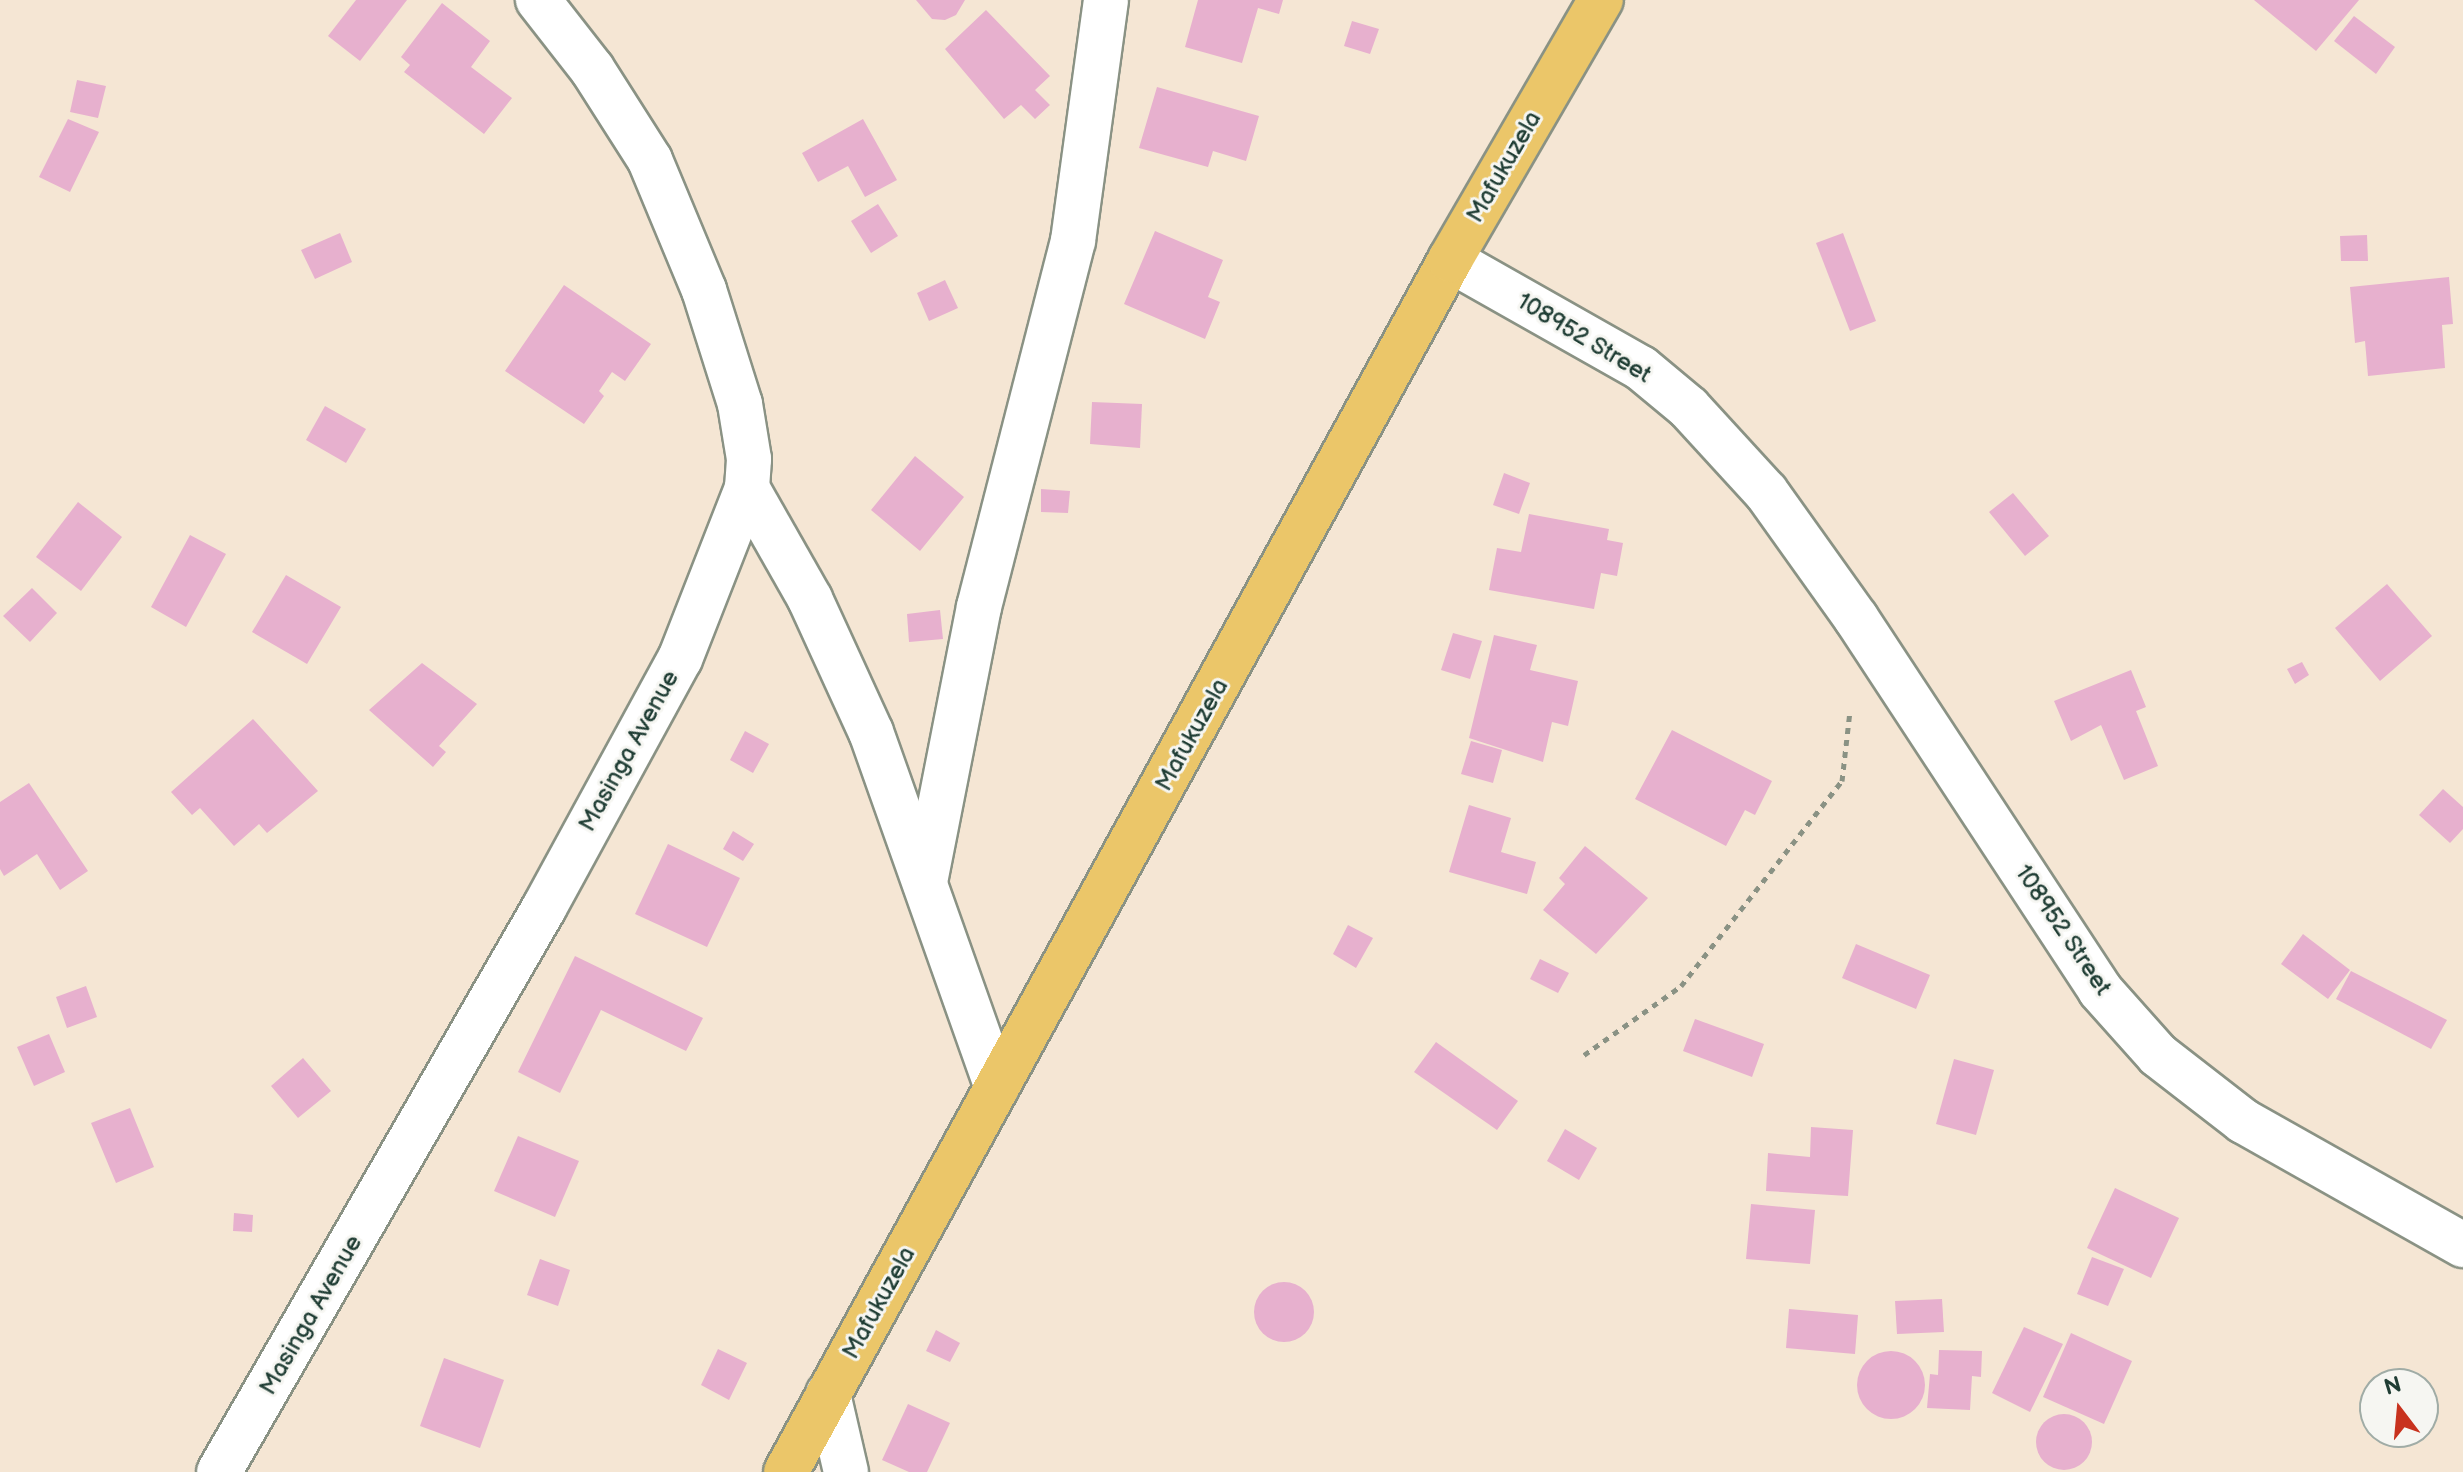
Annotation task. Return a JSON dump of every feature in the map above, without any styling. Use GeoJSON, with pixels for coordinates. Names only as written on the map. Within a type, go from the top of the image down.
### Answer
{"type":"FeatureCollection","features":[{"type":"Feature","properties":{"kind":"main road","name":"Mafukuzela"},"geometry":{"type":"LineString","coordinates":[[786,1472],[1450,260],[1601,0]]}},
{"type":"Feature","properties":{"kind":"street","name":"Masinga Avenue"},"geometry":{"type":"LineString","coordinates":[[219,1472],[544,908],[680,659],[747,488],[749,459],[740,404],[704,290],[650,160],[592,69],[538,0]]}},
{"type":"Feature","properties":{"kind":"street"},"geometry":{"type":"LineString","coordinates":[[925,882],[979,607],[1073,241],[1106,0]]}},
{"type":"Feature","properties":{"kind":"street","name":"108952 Street"},"geometry":{"type":"LineString","coordinates":[[1450,260],[1641,368],[1689,408],[1766,492],[1865,631],[2100,990],[2158,1055],[2243,1121],[2463,1245]]}},
{"type":"Feature","properties":{"kind":"street"},"geometry":{"type":"LineString","coordinates":[[747,488],[810,599],[871,732],[997,1087]]}},
{"type":"Feature","properties":{"kind":"street"},"geometry":{"type":"LineString","coordinates":[[828,1394],[846,1472]]}},
{"type":"Feature","properties":{"kind":"path"},"geometry":{"type":"LineString","coordinates":[[1584,1055],[1681,986],[1842,781],[1851,708]]}},
{"type":"Feature","properties":{"kind":"building"},"geometry":{"type":"Polygon","coordinates":[[[356,0],[407,0],[360,61],[328,36],[356,0]]]}},
{"type":"Feature","properties":{"kind":"building"},"geometry":{"type":"Polygon","coordinates":[[[916,0],[965,0],[956,15],[945,20],[932,19],[916,0]]]}},
{"type":"Feature","properties":{"kind":"building"},"geometry":{"type":"Polygon","coordinates":[[[1198,0],[1283,0],[1279,14],[1258,8],[1242,63],[1185,47],[1198,0]]]}},
{"type":"Feature","properties":{"kind":"building"},"geometry":{"type":"Polygon","coordinates":[[[2254,0],[2359,0],[2316,51],[2254,0]]]}},
{"type":"Feature","properties":{"kind":"building"},"geometry":{"type":"Polygon","coordinates":[[[442,3],[490,41],[471,67],[512,98],[484,134],[404,72],[410,65],[401,57],[442,3]]]}},
{"type":"Feature","properties":{"kind":"building"},"geometry":{"type":"Polygon","coordinates":[[[986,10],[1050,76],[1035,90],[1050,105],[1035,119],[1021,105],[1004,119],[945,49],[986,10]]]}},
{"type":"Feature","properties":{"kind":"building"},"geometry":{"type":"Polygon","coordinates":[[[2354,16],[2395,47],[2376,74],[2334,41],[2354,16]]]}},
{"type":"Feature","properties":{"kind":"building"},"geometry":{"type":"Polygon","coordinates":[[[1352,21],[1379,29],[1370,54],[1344,46],[1352,21]]]}},
{"type":"Feature","properties":{"kind":"building"},"geometry":{"type":"Polygon","coordinates":[[[77,80],[106,86],[98,118],[70,112],[77,80]]]}},
{"type":"Feature","properties":{"kind":"building"},"geometry":{"type":"Polygon","coordinates":[[[1157,87],[1259,116],[1246,161],[1213,151],[1208,167],[1139,148],[1157,87]]]}},
{"type":"Feature","properties":{"kind":"building"},"geometry":{"type":"Polygon","coordinates":[[[68,119],[99,132],[70,192],[39,177],[68,119]]]}},
{"type":"Feature","properties":{"kind":"building"},"geometry":{"type":"Polygon","coordinates":[[[863,119],[897,180],[865,197],[848,166],[818,182],[802,153],[863,119]]]}},
{"type":"Feature","properties":{"kind":"building"},"geometry":{"type":"Polygon","coordinates":[[[878,204],[898,236],[871,253],[851,221],[878,204]]]}},
{"type":"Feature","properties":{"kind":"building"},"geometry":{"type":"Polygon","coordinates":[[[1155,231],[1223,260],[1208,297],[1220,302],[1205,339],[1124,304],[1155,231]]]}},
{"type":"Feature","properties":{"kind":"building"},"geometry":{"type":"Polygon","coordinates":[[[340,233],[352,262],[315,279],[301,250],[340,233]]]}},
{"type":"Feature","properties":{"kind":"building"},"geometry":{"type":"Polygon","coordinates":[[[1843,233],[1876,321],[1850,331],[1816,243],[1843,233]]]}},
{"type":"Feature","properties":{"kind":"building"},"geometry":{"type":"Polygon","coordinates":[[[2367,235],[2368,261],[2341,261],[2340,236],[2367,235]]]}},
{"type":"Feature","properties":{"kind":"building"},"geometry":{"type":"Polygon","coordinates":[[[2449,277],[2453,324],[2442,325],[2445,368],[2368,376],[2365,341],[2355,343],[2350,287],[2449,277]]]}},
{"type":"Feature","properties":{"kind":"building"},"geometry":{"type":"Polygon","coordinates":[[[945,280],[958,308],[929,321],[917,293],[945,280]]]}},
{"type":"Feature","properties":{"kind":"building"},"geometry":{"type":"Polygon","coordinates":[[[564,285],[651,344],[625,381],[612,372],[599,391],[604,396],[584,424],[505,371],[564,285]]]}},
{"type":"Feature","properties":{"kind":"building"},"geometry":{"type":"Polygon","coordinates":[[[1092,402],[1142,404],[1140,448],[1090,444],[1092,402]]]}},
{"type":"Feature","properties":{"kind":"building"},"geometry":{"type":"Polygon","coordinates":[[[325,406],[366,429],[346,463],[306,440],[325,406]]]}},
{"type":"Feature","properties":{"kind":"building"},"geometry":{"type":"Polygon","coordinates":[[[915,456],[964,497],[920,551],[871,510],[915,456]]]}},
{"type":"Feature","properties":{"kind":"building"},"geometry":{"type":"Polygon","coordinates":[[[1504,473],[1530,483],[1519,514],[1493,505],[1504,473]]]}},
{"type":"Feature","properties":{"kind":"building"},"geometry":{"type":"Polygon","coordinates":[[[1041,489],[1070,491],[1068,513],[1041,512],[1041,489]]]}},
{"type":"Feature","properties":{"kind":"building"},"geometry":{"type":"Polygon","coordinates":[[[2013,493],[2049,536],[2025,556],[1989,512],[2013,493]]]}},
{"type":"Feature","properties":{"kind":"building"},"geometry":{"type":"Polygon","coordinates":[[[78,502],[122,537],[81,591],[36,557],[78,502]]]}},
{"type":"Feature","properties":{"kind":"building"},"geometry":{"type":"Polygon","coordinates":[[[1529,514],[1609,529],[1607,540],[1623,543],[1617,576],[1601,573],[1594,609],[1489,590],[1497,548],[1521,552],[1529,514]]]}},
{"type":"Feature","properties":{"kind":"building"},"geometry":{"type":"Polygon","coordinates":[[[190,535],[226,554],[186,627],[151,607],[190,535]]]}},
{"type":"Feature","properties":{"kind":"building"},"geometry":{"type":"Polygon","coordinates":[[[286,575],[341,607],[307,664],[252,632],[286,575]]]}},
{"type":"Feature","properties":{"kind":"building"},"geometry":{"type":"Polygon","coordinates":[[[2387,584],[2432,636],[2380,681],[2335,628],[2387,584]]]}},
{"type":"Feature","properties":{"kind":"building"},"geometry":{"type":"Polygon","coordinates":[[[32,588],[57,613],[30,642],[3,616],[32,588]]]}},
{"type":"Feature","properties":{"kind":"building"},"geometry":{"type":"Polygon","coordinates":[[[940,610],[943,639],[909,642],[907,614],[940,610]]]}},
{"type":"Feature","properties":{"kind":"building"},"geometry":{"type":"Polygon","coordinates":[[[1453,633],[1482,641],[1470,679],[1441,670],[1453,633]]]}},
{"type":"Feature","properties":{"kind":"building"},"geometry":{"type":"Polygon","coordinates":[[[1494,635],[1537,645],[1530,670],[1578,681],[1568,726],[1552,722],[1543,762],[1469,738],[1494,635]]]}},
{"type":"Feature","properties":{"kind":"building"},"geometry":{"type":"Polygon","coordinates":[[[2302,662],[2309,675],[2295,684],[2287,669],[2302,662]]]}},
{"type":"Feature","properties":{"kind":"building"},"geometry":{"type":"Polygon","coordinates":[[[422,663],[477,704],[439,746],[446,752],[433,767],[369,710],[422,663]]]}},
{"type":"Feature","properties":{"kind":"building"},"geometry":{"type":"Polygon","coordinates":[[[2131,670],[2146,707],[2136,711],[2158,766],[2124,780],[2101,725],[2071,741],[2054,701],[2131,670]]]}},
{"type":"Feature","properties":{"kind":"building"},"geometry":{"type":"Polygon","coordinates":[[[253,719],[318,791],[267,833],[259,824],[234,846],[200,808],[192,815],[171,792],[253,719]]]}},
{"type":"Feature","properties":{"kind":"building"},"geometry":{"type":"Polygon","coordinates":[[[1672,730],[1772,781],[1755,815],[1745,810],[1726,846],[1635,799],[1672,730]]]}},
{"type":"Feature","properties":{"kind":"building"},"geometry":{"type":"Polygon","coordinates":[[[745,731],[769,744],[753,773],[730,760],[745,731]]]}},
{"type":"Feature","properties":{"kind":"building"},"geometry":{"type":"Polygon","coordinates":[[[1471,741],[1502,750],[1493,783],[1461,774],[1471,741]]]}},
{"type":"Feature","properties":{"kind":"building"},"geometry":{"type":"Polygon","coordinates":[[[29,783],[88,871],[60,890],[37,854],[4,876],[0,869],[0,802],[29,783]]]}},
{"type":"Feature","properties":{"kind":"building"},"geometry":{"type":"Polygon","coordinates":[[[2443,789],[2463,807],[2463,829],[2450,843],[2419,815],[2443,789]]]}},
{"type":"Feature","properties":{"kind":"building"},"geometry":{"type":"Polygon","coordinates":[[[1469,805],[1511,818],[1501,852],[1536,862],[1527,894],[1449,872],[1469,805]]]}},
{"type":"Feature","properties":{"kind":"building"},"geometry":{"type":"Polygon","coordinates":[[[733,831],[754,844],[743,861],[723,849],[733,831]]]}},
{"type":"Feature","properties":{"kind":"building"},"geometry":{"type":"Polygon","coordinates":[[[668,844],[740,878],[707,947],[635,914],[668,844]]]}},
{"type":"Feature","properties":{"kind":"building"},"geometry":{"type":"Polygon","coordinates":[[[1585,846],[1648,898],[1596,954],[1543,910],[1565,884],[1559,878],[1585,846]]]}},
{"type":"Feature","properties":{"kind":"building"},"geometry":{"type":"Polygon","coordinates":[[[1348,925],[1373,938],[1356,968],[1333,954],[1348,925]]]}},
{"type":"Feature","properties":{"kind":"building"},"geometry":{"type":"Polygon","coordinates":[[[2303,934],[2350,970],[2328,999],[2281,964],[2303,934]]]}},
{"type":"Feature","properties":{"kind":"building"},"geometry":{"type":"Polygon","coordinates":[[[1856,944],[1930,975],[1916,1009],[1842,978],[1856,944]]]}},
{"type":"Feature","properties":{"kind":"building"},"geometry":{"type":"Polygon","coordinates":[[[575,956],[703,1018],[686,1051],[601,1010],[560,1093],[518,1072],[575,956]]]}},
{"type":"Feature","properties":{"kind":"building"},"geometry":{"type":"Polygon","coordinates":[[[1540,959],[1569,973],[1558,993],[1530,979],[1540,959]]]}},
{"type":"Feature","properties":{"kind":"building"},"geometry":{"type":"Polygon","coordinates":[[[2351,971],[2447,1020],[2431,1049],[2336,999],[2351,971]]]}},
{"type":"Feature","properties":{"kind":"building"},"geometry":{"type":"Polygon","coordinates":[[[86,986],[97,1017],[67,1028],[56,997],[86,986]]]}},
{"type":"Feature","properties":{"kind":"building"},"geometry":{"type":"Polygon","coordinates":[[[1695,1019],[1764,1044],[1752,1077],[1683,1051],[1695,1019]]]}},
{"type":"Feature","properties":{"kind":"building"},"geometry":{"type":"Polygon","coordinates":[[[49,1034],[65,1072],[34,1086],[17,1047],[49,1034]]]}},
{"type":"Feature","properties":{"kind":"building"},"geometry":{"type":"Polygon","coordinates":[[[1436,1042],[1518,1101],[1497,1130],[1414,1072],[1436,1042]]]}},
{"type":"Feature","properties":{"kind":"building"},"geometry":{"type":"Polygon","coordinates":[[[303,1058],[331,1091],[298,1118],[271,1086],[303,1058]]]}},
{"type":"Feature","properties":{"kind":"building"},"geometry":{"type":"Polygon","coordinates":[[[1954,1059],[1994,1070],[1976,1135],[1936,1124],[1954,1059]]]}},
{"type":"Feature","properties":{"kind":"building"},"geometry":{"type":"Polygon","coordinates":[[[130,1108],[154,1167],[116,1183],[91,1123],[130,1108]]]}},
{"type":"Feature","properties":{"kind":"building"},"geometry":{"type":"Polygon","coordinates":[[[1811,1127],[1853,1130],[1848,1196],[1766,1191],[1768,1153],[1810,1157],[1811,1127]]]}},
{"type":"Feature","properties":{"kind":"building"},"geometry":{"type":"Polygon","coordinates":[[[1565,1129],[1597,1148],[1579,1180],[1547,1161],[1565,1129]]]}},
{"type":"Feature","properties":{"kind":"building"},"geometry":{"type":"Polygon","coordinates":[[[518,1136],[579,1161],[555,1217],[494,1191],[518,1136]]]}},
{"type":"Feature","properties":{"kind":"building"},"geometry":{"type":"Polygon","coordinates":[[[2115,1188],[2179,1218],[2151,1278],[2087,1248],[2115,1188]]]}},
{"type":"Feature","properties":{"kind":"building"},"geometry":{"type":"Polygon","coordinates":[[[1751,1204],[1815,1210],[1810,1264],[1746,1259],[1751,1204]]]}},
{"type":"Feature","properties":{"kind":"building"},"geometry":{"type":"Polygon","coordinates":[[[234,1213],[253,1215],[252,1232],[233,1231],[234,1213]]]}},
{"type":"Feature","properties":{"kind":"building"},"geometry":{"type":"Polygon","coordinates":[[[2092,1257],[2124,1269],[2108,1306],[2077,1294],[2092,1257]]]}},
{"type":"Feature","properties":{"kind":"building"},"geometry":{"type":"Polygon","coordinates":[[[540,1259],[570,1270],[558,1306],[527,1295],[540,1259]]]}},
{"type":"Feature","properties":{"kind":"building"},"geometry":{"type":"Polygon","coordinates":[[[1284,1282],[1305,1291],[1314,1312],[1305,1333],[1284,1342],[1263,1333],[1254,1312],[1263,1291],[1284,1282]]]}},
{"type":"Feature","properties":{"kind":"building"},"geometry":{"type":"Polygon","coordinates":[[[1942,1299],[1944,1332],[1897,1334],[1895,1301],[1942,1299]]]}},
{"type":"Feature","properties":{"kind":"building"},"geometry":{"type":"Polygon","coordinates":[[[1789,1309],[1858,1315],[1855,1354],[1786,1348],[1789,1309]]]}},
{"type":"Feature","properties":{"kind":"building"},"geometry":{"type":"Polygon","coordinates":[[[2024,1327],[2063,1344],[2030,1412],[1992,1393],[2024,1327]]]}},
{"type":"Feature","properties":{"kind":"building"},"geometry":{"type":"Polygon","coordinates":[[[936,1330],[960,1343],[950,1362],[926,1351],[936,1330]]]}},
{"type":"Feature","properties":{"kind":"building"},"geometry":{"type":"Polygon","coordinates":[[[2071,1333],[2132,1361],[2104,1424],[2043,1397],[2071,1333]]]}},
{"type":"Feature","properties":{"kind":"building"},"geometry":{"type":"Polygon","coordinates":[[[718,1349],[747,1363],[729,1400],[701,1385],[718,1349]]]}},
{"type":"Feature","properties":{"kind":"building"},"geometry":{"type":"Polygon","coordinates":[[[1939,1350],[1982,1351],[1981,1377],[1972,1376],[1970,1410],[1927,1408],[1930,1374],[1938,1375],[1939,1350]]]}},
{"type":"Feature","properties":{"kind":"building"},"geometry":{"type":"Polygon","coordinates":[[[1891,1351],[1915,1361],[1925,1385],[1915,1409],[1891,1419],[1867,1409],[1857,1385],[1867,1361],[1891,1351]]]}},
{"type":"Feature","properties":{"kind":"building"},"geometry":{"type":"Polygon","coordinates":[[[444,1358],[504,1380],[480,1448],[420,1426],[444,1358]]]}},
{"type":"Feature","properties":{"kind":"building"},"geometry":{"type":"Polygon","coordinates":[[[908,1404],[950,1423],[927,1472],[909,1472],[882,1460],[908,1404]]]}},
{"type":"Feature","properties":{"kind":"building"},"geometry":{"type":"Polygon","coordinates":[[[2064,1414],[2084,1422],[2092,1442],[2084,1462],[2064,1470],[2044,1462],[2036,1442],[2044,1422],[2064,1414]]]}}]}
